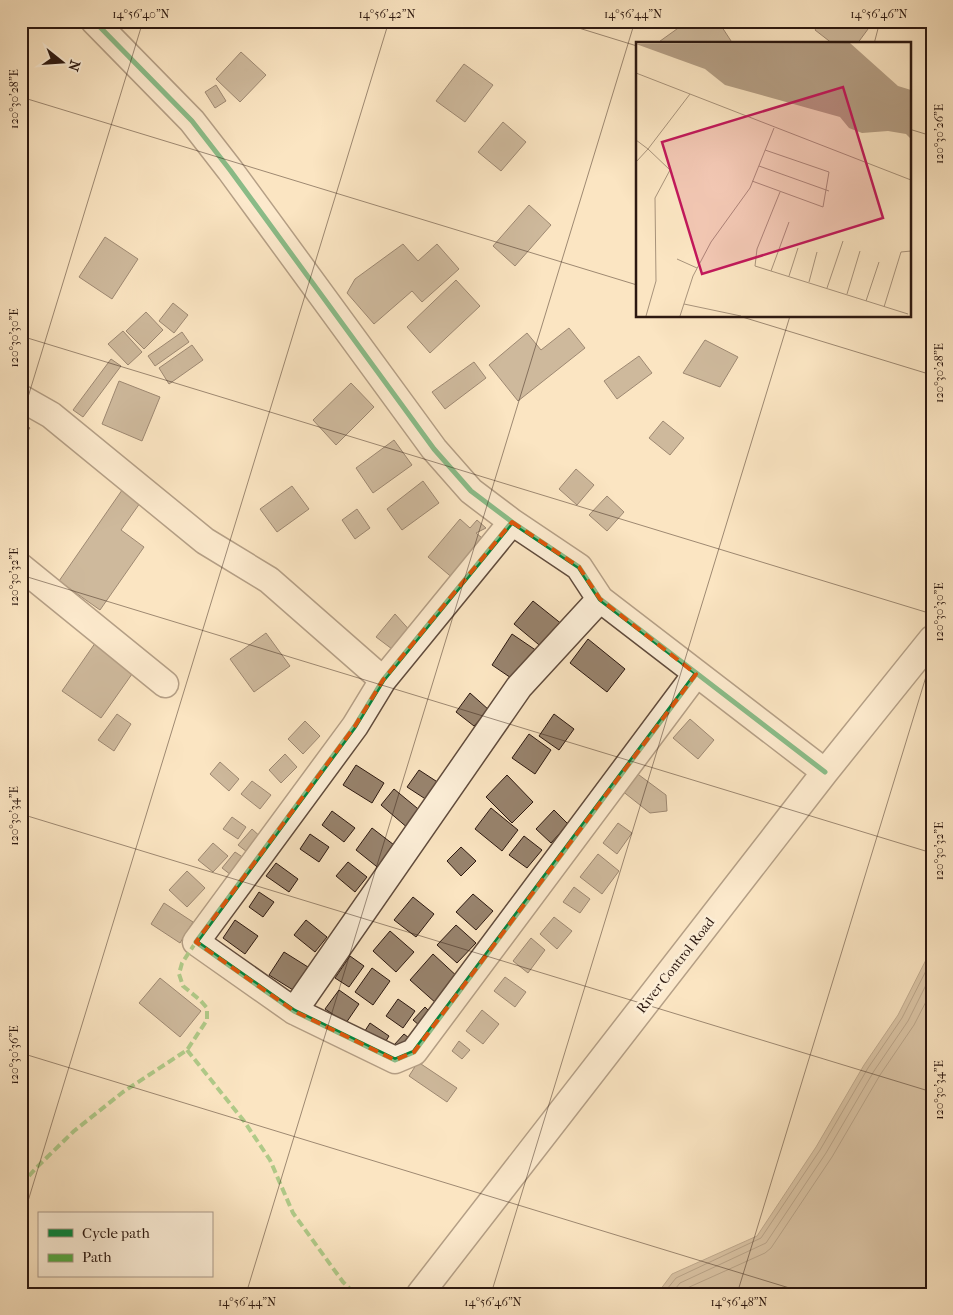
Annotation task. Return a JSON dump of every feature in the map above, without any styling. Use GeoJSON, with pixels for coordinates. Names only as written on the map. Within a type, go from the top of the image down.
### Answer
{"type":"FeatureCollection","features":[{"type":"Feature","properties":{"kind":"street"},"geometry":{"type":"LineString","coordinates":[[94,21],[192,121],[434,449],[471,490],[512,522],[578,567],[600,599],[825,772]]}},
{"type":"Feature","properties":{"kind":"street"},"geometry":{"type":"LineString","coordinates":[[21,398],[51,415],[205,541],[269,580],[383,680]]}},
{"type":"Feature","properties":{"kind":"street"},"geometry":{"type":"LineString","coordinates":[[512,522],[383,680],[355,726],[196,942],[294,1011],[395,1060],[414,1052],[696,674]]}},
{"type":"Feature","properties":{"kind":"street"},"geometry":{"type":"LineString","coordinates":[[21,567],[165,684]]}},
{"type":"Feature","properties":{"kind":"street"},"geometry":{"type":"LineString","coordinates":[[294,1011],[519,687],[600,599]]}},
{"type":"Feature","properties":{"kind":"street","name":"River Control Road"},"geometry":{"type":"LineString","coordinates":[[420,1294],[825,772],[932,639]]}},
{"type":"Feature","properties":{"kind":"highlighted area"},"geometry":{"type":"Polygon","coordinates":[[[512,522],[579,567],[600,599],[696,674],[414,1052],[395,1060],[294,1011],[196,942],[355,726],[383,680],[512,522]]]}},
{"type":"Feature","properties":{"kind":"water"},"geometry":{"type":"Polygon","coordinates":[[[932,948],[932,1294],[657,1294],[672,1274],[757,1236],[816,1147],[864,1065],[898,1015],[932,948]]]}},
{"type":"Feature","properties":{"kind":"building"},"geometry":{"type":"Polygon","coordinates":[[[688,21],[718,21],[732,42],[659,42],[688,21]]]}},
{"type":"Feature","properties":{"kind":"building"},"geometry":{"type":"Polygon","coordinates":[[[821,21],[866,21],[871,25],[858,42],[830,42],[815,30],[821,21]]]}},
{"type":"Feature","properties":{"kind":"building"},"geometry":{"type":"Polygon","coordinates":[[[241,52],[266,75],[240,102],[216,79],[241,52]]]}},
{"type":"Feature","properties":{"kind":"building"},"geometry":{"type":"Polygon","coordinates":[[[464,64],[493,85],[465,122],[436,101],[464,64]]]}},
{"type":"Feature","properties":{"kind":"building"},"geometry":{"type":"Polygon","coordinates":[[[216,85],[226,101],[215,108],[205,92],[216,85]]]}},
{"type":"Feature","properties":{"kind":"building"},"geometry":{"type":"Polygon","coordinates":[[[503,122],[526,142],[501,171],[478,152],[503,122]]]}},
{"type":"Feature","properties":{"kind":"building"},"geometry":{"type":"Polygon","coordinates":[[[529,205],[551,225],[515,266],[493,246],[529,205]]]}},
{"type":"Feature","properties":{"kind":"building"},"geometry":{"type":"Polygon","coordinates":[[[105,237],[138,259],[112,299],[79,277],[105,237]]]}},
{"type":"Feature","properties":{"kind":"building"},"geometry":{"type":"Polygon","coordinates":[[[403,244],[418,261],[437,244],[459,269],[422,302],[412,291],[374,324],[347,293],[355,279],[403,244]]]}},
{"type":"Feature","properties":{"kind":"building"},"geometry":{"type":"Polygon","coordinates":[[[456,280],[480,306],[430,353],[407,327],[456,280]]]}},
{"type":"Feature","properties":{"kind":"building"},"geometry":{"type":"Polygon","coordinates":[[[173,303],[188,315],[174,333],[159,321],[173,303]]]}},
{"type":"Feature","properties":{"kind":"building"},"geometry":{"type":"Polygon","coordinates":[[[146,312],[163,330],[144,349],[126,331],[146,312]]]}},
{"type":"Feature","properties":{"kind":"building"},"geometry":{"type":"Polygon","coordinates":[[[569,328],[585,348],[518,401],[489,365],[527,333],[541,350],[569,328]]]}},
{"type":"Feature","properties":{"kind":"building"},"geometry":{"type":"Polygon","coordinates":[[[123,331],[142,352],[128,365],[108,344],[123,331]]]}},
{"type":"Feature","properties":{"kind":"building"},"geometry":{"type":"Polygon","coordinates":[[[182,332],[189,342],[155,366],[148,356],[182,332]]]}},
{"type":"Feature","properties":{"kind":"building"},"geometry":{"type":"Polygon","coordinates":[[[705,340],[738,357],[720,387],[683,373],[705,340]]]}},
{"type":"Feature","properties":{"kind":"building"},"geometry":{"type":"Polygon","coordinates":[[[192,345],[203,360],[169,384],[159,368],[192,345]]]}},
{"type":"Feature","properties":{"kind":"building"},"geometry":{"type":"Polygon","coordinates":[[[639,356],[652,373],[617,399],[604,381],[639,356]]]}},
{"type":"Feature","properties":{"kind":"building"},"geometry":{"type":"Polygon","coordinates":[[[111,359],[121,366],[83,417],[73,410],[111,359]]]}},
{"type":"Feature","properties":{"kind":"building"},"geometry":{"type":"Polygon","coordinates":[[[474,362],[486,378],[445,409],[432,392],[474,362]]]}},
{"type":"Feature","properties":{"kind":"building"},"geometry":{"type":"Polygon","coordinates":[[[119,381],[160,397],[142,441],[102,424],[119,381]]]}},
{"type":"Feature","properties":{"kind":"building"},"geometry":{"type":"Polygon","coordinates":[[[351,383],[374,407],[336,445],[313,420],[351,383]]]}},
{"type":"Feature","properties":{"kind":"building"},"geometry":{"type":"Polygon","coordinates":[[[663,421],[684,438],[670,455],[649,438],[663,421]]]}},
{"type":"Feature","properties":{"kind":"building"},"geometry":{"type":"Polygon","coordinates":[[[21,422],[30,428],[21,440],[21,422]]]}},
{"type":"Feature","properties":{"kind":"building"},"geometry":{"type":"Polygon","coordinates":[[[394,440],[412,465],[373,493],[356,468],[394,440]]]}},
{"type":"Feature","properties":{"kind":"building"},"geometry":{"type":"Polygon","coordinates":[[[576,469],[594,485],[577,505],[559,489],[576,469]]]}},
{"type":"Feature","properties":{"kind":"building"},"geometry":{"type":"Polygon","coordinates":[[[423,481],[439,503],[402,530],[387,509],[423,481]]]}},
{"type":"Feature","properties":{"kind":"building"},"geometry":{"type":"Polygon","coordinates":[[[127,483],[145,496],[121,530],[144,547],[100,610],[59,581],[127,483]]]}},
{"type":"Feature","properties":{"kind":"building"},"geometry":{"type":"Polygon","coordinates":[[[292,486],[309,509],[277,532],[260,509],[292,486]]]}},
{"type":"Feature","properties":{"kind":"building"},"geometry":{"type":"Polygon","coordinates":[[[607,496],[624,512],[607,531],[589,515],[607,496]]]}},
{"type":"Feature","properties":{"kind":"building"},"geometry":{"type":"Polygon","coordinates":[[[357,509],[370,528],[355,539],[342,520],[357,509]]]}},
{"type":"Feature","properties":{"kind":"building"},"geometry":{"type":"Polygon","coordinates":[[[460,519],[470,528],[477,520],[486,528],[476,533],[487,542],[455,580],[428,557],[460,519]]]}},
{"type":"Feature","properties":{"kind":"building"},"geometry":{"type":"Polygon","coordinates":[[[533,601],[563,625],[544,649],[514,624],[533,601]]]}},
{"type":"Feature","properties":{"kind":"building"},"geometry":{"type":"Polygon","coordinates":[[[395,614],[413,634],[396,652],[376,637],[395,614]]]}},
{"type":"Feature","properties":{"kind":"building"},"geometry":{"type":"Polygon","coordinates":[[[266,633],[290,666],[254,692],[230,659],[266,633]]]}},
{"type":"Feature","properties":{"kind":"building"},"geometry":{"type":"Polygon","coordinates":[[[512,634],[537,651],[517,682],[492,665],[512,634]]]}},
{"type":"Feature","properties":{"kind":"building"},"geometry":{"type":"Polygon","coordinates":[[[98,639],[137,667],[101,718],[62,691],[98,639]]]}},
{"type":"Feature","properties":{"kind":"building"},"geometry":{"type":"Polygon","coordinates":[[[588,639],[625,669],[607,692],[570,663],[588,639]]]}},
{"type":"Feature","properties":{"kind":"building"},"geometry":{"type":"Polygon","coordinates":[[[470,693],[489,710],[474,726],[456,712],[470,693]]]}},
{"type":"Feature","properties":{"kind":"building"},"geometry":{"type":"Polygon","coordinates":[[[117,714],[131,724],[114,751],[98,740],[117,714]]]}},
{"type":"Feature","properties":{"kind":"building"},"geometry":{"type":"Polygon","coordinates":[[[554,714],[574,729],[559,750],[539,736],[554,714]]]}},
{"type":"Feature","properties":{"kind":"building"},"geometry":{"type":"Polygon","coordinates":[[[690,719],[714,740],[698,759],[673,738],[690,719]]]}},
{"type":"Feature","properties":{"kind":"building"},"geometry":{"type":"Polygon","coordinates":[[[305,721],[320,736],[303,754],[288,739],[305,721]]]}},
{"type":"Feature","properties":{"kind":"building"},"geometry":{"type":"Polygon","coordinates":[[[529,734],[551,750],[535,774],[512,758],[529,734]]]}},
{"type":"Feature","properties":{"kind":"building"},"geometry":{"type":"Polygon","coordinates":[[[285,754],[297,767],[281,783],[269,770],[285,754]]]}},
{"type":"Feature","properties":{"kind":"building"},"geometry":{"type":"Polygon","coordinates":[[[220,762],[239,779],[229,791],[210,774],[220,762]]]}},
{"type":"Feature","properties":{"kind":"building"},"geometry":{"type":"Polygon","coordinates":[[[356,765],[384,783],[372,803],[343,785],[356,765]]]}},
{"type":"Feature","properties":{"kind":"building"},"geometry":{"type":"Polygon","coordinates":[[[419,770],[439,783],[427,800],[407,787],[419,770]]]}},
{"type":"Feature","properties":{"kind":"building"},"geometry":{"type":"Polygon","coordinates":[[[635,772],[666,795],[667,811],[650,813],[621,790],[635,772]]]}},
{"type":"Feature","properties":{"kind":"building"},"geometry":{"type":"Polygon","coordinates":[[[507,775],[533,802],[512,823],[486,797],[507,775]]]}},
{"type":"Feature","properties":{"kind":"building"},"geometry":{"type":"Polygon","coordinates":[[[252,781],[271,795],[260,809],[241,794],[252,781]]]}},
{"type":"Feature","properties":{"kind":"building"},"geometry":{"type":"Polygon","coordinates":[[[394,789],[423,813],[409,829],[381,805],[394,789]]]}},
{"type":"Feature","properties":{"kind":"building"},"geometry":{"type":"Polygon","coordinates":[[[491,808],[518,830],[502,851],[475,829],[491,808]]]}},
{"type":"Feature","properties":{"kind":"building"},"geometry":{"type":"Polygon","coordinates":[[[554,810],[568,824],[551,843],[536,829],[554,810]]]}},
{"type":"Feature","properties":{"kind":"building"},"geometry":{"type":"Polygon","coordinates":[[[332,811],[355,828],[344,842],[322,825],[332,811]]]}},
{"type":"Feature","properties":{"kind":"building"},"geometry":{"type":"Polygon","coordinates":[[[232,817],[246,827],[238,839],[223,829],[232,817]]]}},
{"type":"Feature","properties":{"kind":"building"},"geometry":{"type":"Polygon","coordinates":[[[618,823],[632,833],[617,854],[603,843],[618,823]]]}},
{"type":"Feature","properties":{"kind":"building"},"geometry":{"type":"Polygon","coordinates":[[[372,828],[398,848],[381,870],[356,850],[372,828]]]}},
{"type":"Feature","properties":{"kind":"building"},"geometry":{"type":"Polygon","coordinates":[[[252,829],[264,840],[251,855],[238,845],[252,829]]]}},
{"type":"Feature","properties":{"kind":"building"},"geometry":{"type":"Polygon","coordinates":[[[310,834],[329,847],[319,862],[300,849],[310,834]]]}},
{"type":"Feature","properties":{"kind":"building"},"geometry":{"type":"Polygon","coordinates":[[[524,836],[542,850],[527,868],[509,855],[524,836]]]}},
{"type":"Feature","properties":{"kind":"building"},"geometry":{"type":"Polygon","coordinates":[[[213,843],[228,856],[213,872],[198,860],[213,843]]]}},
{"type":"Feature","properties":{"kind":"building"},"geometry":{"type":"Polygon","coordinates":[[[461,847],[476,861],[461,876],[447,861],[461,847]]]}},
{"type":"Feature","properties":{"kind":"building"},"geometry":{"type":"Polygon","coordinates":[[[235,852],[244,858],[231,875],[222,868],[235,852]]]}},
{"type":"Feature","properties":{"kind":"building"},"geometry":{"type":"Polygon","coordinates":[[[598,854],[619,871],[602,894],[580,877],[598,854]]]}},
{"type":"Feature","properties":{"kind":"building"},"geometry":{"type":"Polygon","coordinates":[[[348,862],[367,877],[355,892],[336,876],[348,862]]]}},
{"type":"Feature","properties":{"kind":"building"},"geometry":{"type":"Polygon","coordinates":[[[276,863],[298,879],[289,892],[266,876],[276,863]]]}},
{"type":"Feature","properties":{"kind":"building"},"geometry":{"type":"Polygon","coordinates":[[[187,871],[205,888],[187,907],[169,890],[187,871]]]}},
{"type":"Feature","properties":{"kind":"building"},"geometry":{"type":"Polygon","coordinates":[[[574,887],[590,899],[580,913],[563,902],[574,887]]]}},
{"type":"Feature","properties":{"kind":"building"},"geometry":{"type":"Polygon","coordinates":[[[259,892],[274,902],[263,917],[249,907],[259,892]]]}},
{"type":"Feature","properties":{"kind":"building"},"geometry":{"type":"Polygon","coordinates":[[[473,894],[493,911],[476,930],[456,912],[473,894]]]}},
{"type":"Feature","properties":{"kind":"building"},"geometry":{"type":"Polygon","coordinates":[[[413,897],[434,914],[416,937],[394,920],[413,897]]]}},
{"type":"Feature","properties":{"kind":"building"},"geometry":{"type":"Polygon","coordinates":[[[164,903],[193,922],[180,943],[151,924],[164,903]]]}},
{"type":"Feature","properties":{"kind":"building"},"geometry":{"type":"Polygon","coordinates":[[[554,917],[572,931],[557,949],[540,934],[554,917]]]}},
{"type":"Feature","properties":{"kind":"building"},"geometry":{"type":"Polygon","coordinates":[[[235,920],[258,936],[245,954],[223,938],[235,920]]]}},
{"type":"Feature","properties":{"kind":"building"},"geometry":{"type":"Polygon","coordinates":[[[306,920],[327,937],[315,952],[294,935],[306,920]]]}},
{"type":"Feature","properties":{"kind":"building"},"geometry":{"type":"Polygon","coordinates":[[[456,925],[476,943],[457,963],[437,945],[456,925]]]}},
{"type":"Feature","properties":{"kind":"building"},"geometry":{"type":"Polygon","coordinates":[[[390,931],[414,952],[396,972],[373,951],[390,931]]]}},
{"type":"Feature","properties":{"kind":"building"},"geometry":{"type":"Polygon","coordinates":[[[531,938],[545,950],[528,973],[513,961],[531,938]]]}},
{"type":"Feature","properties":{"kind":"building"},"geometry":{"type":"Polygon","coordinates":[[[284,952],[308,967],[293,990],[269,975],[284,952]]]}},
{"type":"Feature","properties":{"kind":"building"},"geometry":{"type":"Polygon","coordinates":[[[433,954],[460,979],[437,1004],[410,980],[433,954]]]}},
{"type":"Feature","properties":{"kind":"building"},"geometry":{"type":"Polygon","coordinates":[[[350,956],[364,966],[349,987],[335,978],[350,956]]]}},
{"type":"Feature","properties":{"kind":"building"},"geometry":{"type":"Polygon","coordinates":[[[372,968],[390,981],[373,1005],[355,992],[372,968]]]}},
{"type":"Feature","properties":{"kind":"building"},"geometry":{"type":"Polygon","coordinates":[[[505,977],[526,992],[515,1007],[494,991],[505,977]]]}},
{"type":"Feature","properties":{"kind":"building"},"geometry":{"type":"Polygon","coordinates":[[[160,978],[201,1011],[180,1037],[139,1003],[160,978]]]}},
{"type":"Feature","properties":{"kind":"building"},"geometry":{"type":"Polygon","coordinates":[[[339,990],[359,1004],[346,1023],[325,1009],[339,990]]]}},
{"type":"Feature","properties":{"kind":"building"},"geometry":{"type":"Polygon","coordinates":[[[398,999],[415,1011],[403,1028],[386,1016],[398,999]]]}},
{"type":"Feature","properties":{"kind":"building"},"geometry":{"type":"Polygon","coordinates":[[[425,1007],[437,1019],[426,1031],[413,1020],[425,1007]]]}},
{"type":"Feature","properties":{"kind":"building"},"geometry":{"type":"Polygon","coordinates":[[[482,1010],[499,1024],[483,1044],[466,1031],[482,1010]]]}},
{"type":"Feature","properties":{"kind":"building"},"geometry":{"type":"Polygon","coordinates":[[[370,1023],[389,1036],[381,1049],[361,1037],[370,1023]]]}},
{"type":"Feature","properties":{"kind":"building"},"geometry":{"type":"Polygon","coordinates":[[[404,1034],[414,1042],[404,1054],[394,1045],[404,1034]]]}},
{"type":"Feature","properties":{"kind":"building"},"geometry":{"type":"Polygon","coordinates":[[[459,1041],[470,1050],[462,1059],[452,1051],[459,1041]]]}},
{"type":"Feature","properties":{"kind":"building"},"geometry":{"type":"Polygon","coordinates":[[[418,1062],[457,1088],[447,1102],[409,1076],[418,1062]]]}},
{"type":"Feature","properties":{"kind":"marked path"},"geometry":{"type":"LineString","coordinates":[[21,1185],[74,1131],[123,1092],[187,1050],[207,1020],[207,1008],[183,986],[179,974],[182,963],[196,942]]}},
{"type":"Feature","properties":{"kind":"marked path"},"geometry":{"type":"LineString","coordinates":[[187,1050],[244,1121],[270,1160],[293,1213],[343,1282],[355,1294]]}},
{"type":"Feature","properties":{"kind":"cycle path"},"geometry":{"type":"LineString","coordinates":[[94,21],[192,121],[434,449],[471,491],[512,522],[579,567],[600,599],[825,772]]}},
{"type":"Feature","properties":{"kind":"cycle path"},"geometry":{"type":"LineString","coordinates":[[512,522],[383,680],[355,726],[196,942],[294,1011],[395,1060],[414,1052],[696,674]]}}]}
